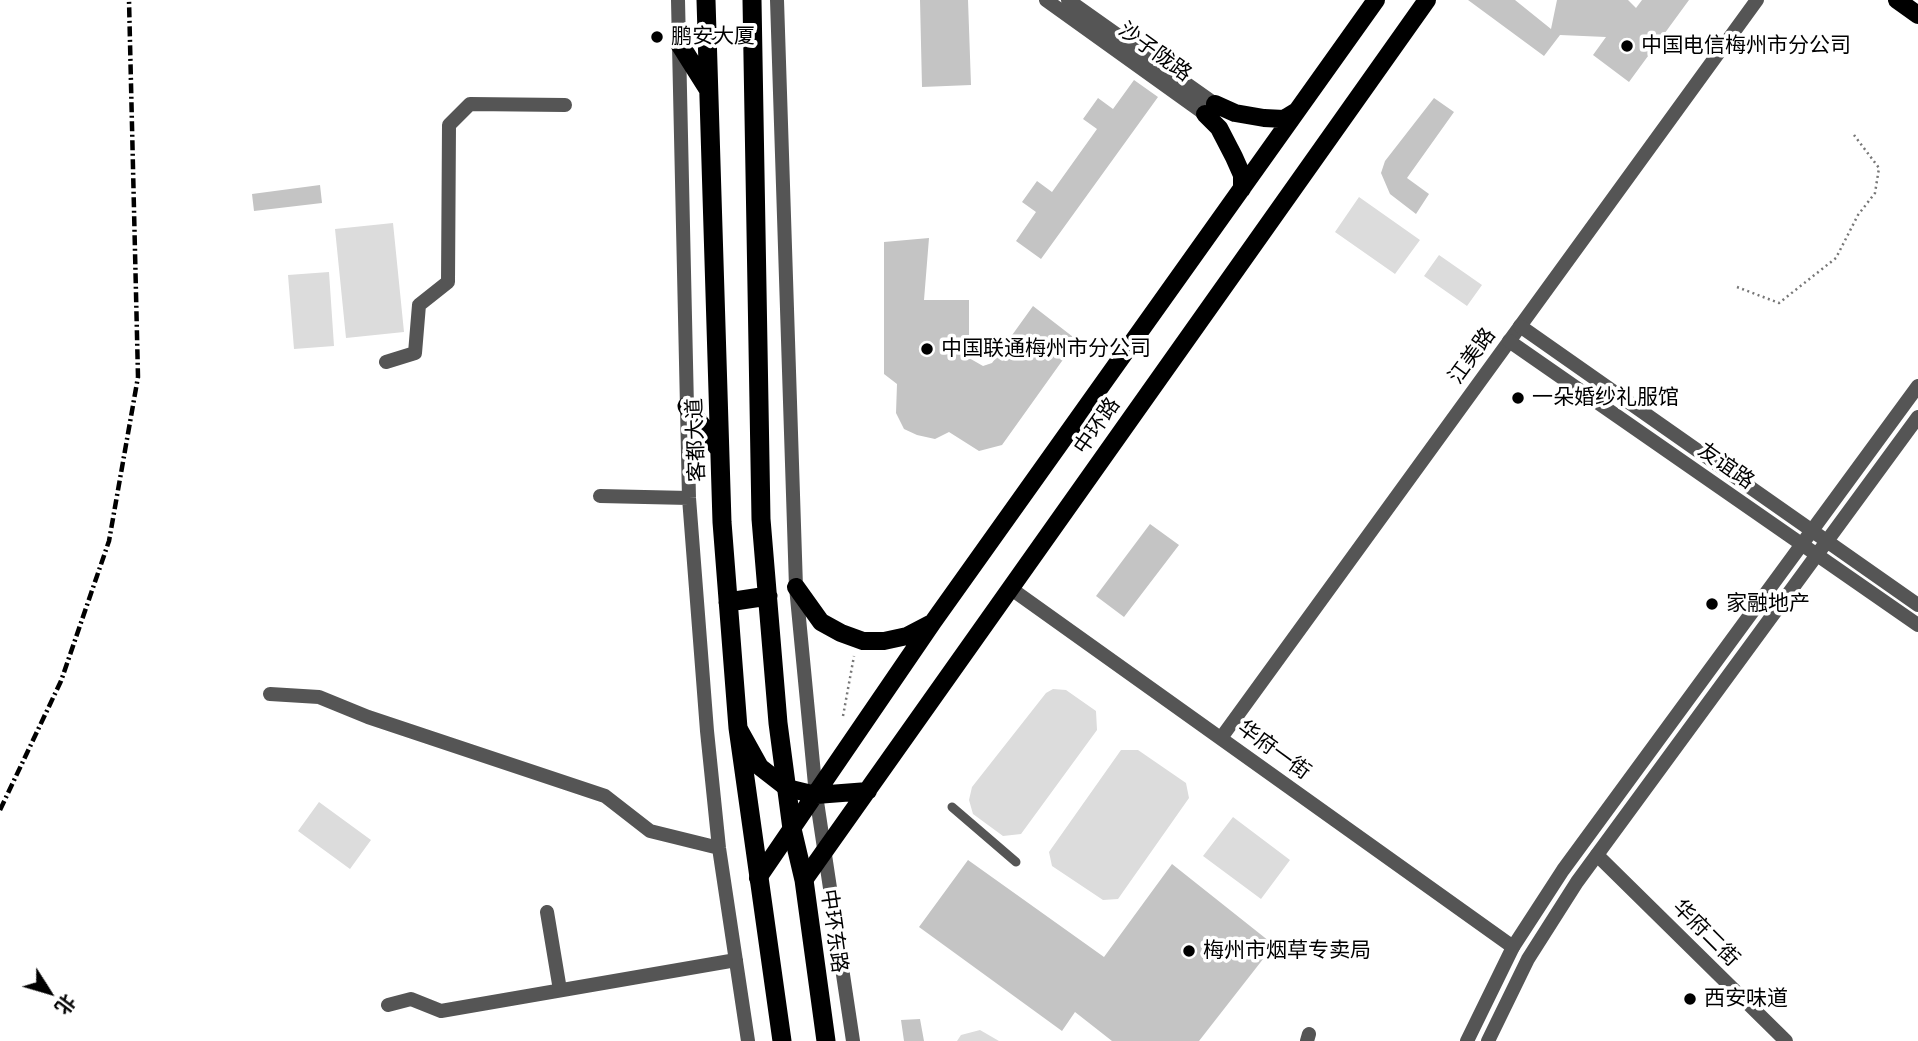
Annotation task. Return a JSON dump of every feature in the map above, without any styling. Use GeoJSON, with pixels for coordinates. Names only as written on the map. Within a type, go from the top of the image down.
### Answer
{"type":"FeatureCollection","features":[{"type":"Feature","properties":{"kind":"highway","name":"客都大道"},"geometry":{"type":"LineString","coordinates":[[706,0],[722,522],[738,728],[758,878]]}},
{"type":"Feature","properties":{"kind":"highway"},"geometry":{"type":"LineString","coordinates":[[752,0],[761,519],[778,723],[792,829]]}},
{"type":"Feature","properties":{"kind":"highway"},"geometry":{"type":"LineString","coordinates":[[679,43],[709,90]]}},
{"type":"Feature","properties":{"kind":"highway"},"geometry":{"type":"LineString","coordinates":[[687,406],[719,449]]}},
{"type":"Feature","properties":{"kind":"highway"},"geometry":{"type":"LineString","coordinates":[[728,602],[768,596]]}},
{"type":"Feature","properties":{"kind":"highway","name":"中环东路"},"geometry":{"type":"LineString","coordinates":[[792,829],[804,880],[826,1041]]}},
{"type":"Feature","properties":{"kind":"highway"},"geometry":{"type":"LineString","coordinates":[[758,878],[782,1041]]}},
{"type":"Feature","properties":{"kind":"main road","name":"中环路"},"geometry":{"type":"LineString","coordinates":[[758,878],[933,622],[1377,0]]}},
{"type":"Feature","properties":{"kind":"main road","name":"中环路"},"geometry":{"type":"LineString","coordinates":[[804,880],[1427,0]]}},
{"type":"Feature","properties":{"kind":"main road"},"geometry":{"type":"LineString","coordinates":[[1897,0],[1918,15]]}},
{"type":"Feature","properties":{"kind":"main road"},"geometry":{"type":"LineString","coordinates":[[1210,109],[1284,119],[1297,111]]}},
{"type":"Feature","properties":{"kind":"main road"},"geometry":{"type":"LineString","coordinates":[[1210,109],[1242,175],[1242,189]]}},
{"type":"Feature","properties":{"kind":"main road"},"geometry":{"type":"LineString","coordinates":[[796,587],[821,622],[863,641],[884,641],[907,636],[933,622]]}},
{"type":"Feature","properties":{"kind":"main road"},"geometry":{"type":"LineString","coordinates":[[738,728],[760,767],[787,788],[816,795],[868,790]]}},
{"type":"Feature","properties":{"kind":"street"},"geometry":{"type":"LineString","coordinates":[[678,0],[689,498],[719,848],[748,1041]]}},
{"type":"Feature","properties":{"kind":"street"},"geometry":{"type":"LineString","coordinates":[[777,0],[796,587],[816,795],[853,1041]]}},
{"type":"Feature","properties":{"kind":"street","name":"沙子陇路"},"geometry":{"type":"LineString","coordinates":[[1046,0],[1210,109]]}},
{"type":"Feature","properties":{"kind":"street","name":"沙子陇路"},"geometry":{"type":"LineString","coordinates":[[1068,0],[1210,109]]}},
{"type":"Feature","properties":{"kind":"street","name":"江美路"},"geometry":{"type":"LineString","coordinates":[[1221,737],[1757,0]]}},
{"type":"Feature","properties":{"kind":"street"},"geometry":{"type":"LineString","coordinates":[[386,362],[415,353],[419,305],[448,282],[449,125],[470,104],[565,105]]}},
{"type":"Feature","properties":{"kind":"street","name":"友谊路"},"geometry":{"type":"LineString","coordinates":[[1520,326],[1918,605]]}},
{"type":"Feature","properties":{"kind":"street","name":"友谊路"},"geometry":{"type":"LineString","coordinates":[[1509,341],[1918,625]]}},
{"type":"Feature","properties":{"kind":"street"},"geometry":{"type":"LineString","coordinates":[[1467,1041],[1513,947],[1563,870],[1918,386]]}},
{"type":"Feature","properties":{"kind":"street"},"geometry":{"type":"LineString","coordinates":[[1488,1041],[1528,959],[1597,855],[1918,417]]}},
{"type":"Feature","properties":{"kind":"street"},"geometry":{"type":"LineString","coordinates":[[600,496],[689,498]]}},
{"type":"Feature","properties":{"kind":"street","name":"华府一街"},"geometry":{"type":"LineString","coordinates":[[1010,589],[1513,947]]}},
{"type":"Feature","properties":{"kind":"street"},"geometry":{"type":"LineString","coordinates":[[270,694],[319,697],[368,717],[605,796],[650,831],[719,848]]}},
{"type":"Feature","properties":{"kind":"street","name":"华府二街"},"geometry":{"type":"LineString","coordinates":[[1597,855],[1786,1041]]}},
{"type":"Feature","properties":{"kind":"street"},"geometry":{"type":"LineString","coordinates":[[547,912],[560,990]]}},
{"type":"Feature","properties":{"kind":"street"},"geometry":{"type":"LineString","coordinates":[[387,1005],[411,999],[440,1011],[736,960]]}},
{"type":"Feature","properties":{"kind":"lane"},"geometry":{"type":"LineString","coordinates":[[952,807],[1016,862]]}},
{"type":"Feature","properties":{"kind":"path"},"geometry":{"type":"LineString","coordinates":[[1737,287],[1779,303],[1836,258],[1858,215],[1875,193],[1879,168],[1854,135]]}},
{"type":"Feature","properties":{"kind":"path"},"geometry":{"type":"LineString","coordinates":[[844,716],[856,646]]}},
{"type":"Feature","properties":{"kind":"shaded area"},"geometry":{"type":"Polygon","coordinates":[[[1359,197],[1420,240],[1395,274],[1335,232],[1359,197]]]}},
{"type":"Feature","properties":{"kind":"shaded area"},"geometry":{"type":"Polygon","coordinates":[[[393,223],[404,332],[346,338],[335,229],[393,223]]]}},
{"type":"Feature","properties":{"kind":"shaded area"},"geometry":{"type":"Polygon","coordinates":[[[1439,255],[1482,285],[1467,306],[1424,276],[1439,255]]]}},
{"type":"Feature","properties":{"kind":"shaded area"},"geometry":{"type":"Polygon","coordinates":[[[329,272],[334,346],[294,349],[288,275],[329,272]]]}},
{"type":"Feature","properties":{"kind":"shaded area"},"geometry":{"type":"Polygon","coordinates":[[[1053,689],[1066,690],[1096,711],[1097,730],[1021,834],[1003,836],[973,814],[969,800],[972,787],[1046,693],[1053,689]]]}},
{"type":"Feature","properties":{"kind":"shaded area"},"geometry":{"type":"Polygon","coordinates":[[[1121,750],[1138,750],[1186,783],[1189,798],[1118,899],[1103,900],[1052,866],[1049,852],[1121,750]]]}},
{"type":"Feature","properties":{"kind":"shaded area"},"geometry":{"type":"Polygon","coordinates":[[[319,802],[371,840],[350,869],[298,831],[319,802]]]}},
{"type":"Feature","properties":{"kind":"shaded area"},"geometry":{"type":"Polygon","coordinates":[[[1233,817],[1290,860],[1261,899],[1203,856],[1233,817]]]}},
{"type":"Feature","properties":{"kind":"shaded area"},"geometry":{"type":"Polygon","coordinates":[[[980,1030],[999,1041],[957,1041],[961,1035],[980,1030]]]}},
{"type":"Feature","properties":{"kind":"building"},"geometry":{"type":"Polygon","coordinates":[[[920,0],[968,0],[971,85],[922,87],[920,0]]]}},
{"type":"Feature","properties":{"kind":"building","name":"中国电信梅州市分公司"},"geometry":{"type":"Polygon","coordinates":[[[1468,0],[1515,0],[1551,29],[1557,0],[1628,0],[1636,8],[1642,0],[1689,0],[1629,82],[1593,55],[1606,37],[1560,35],[1544,56],[1468,0]]]}},
{"type":"Feature","properties":{"kind":"building"},"geometry":{"type":"Polygon","coordinates":[[[1134,80],[1158,97],[1041,259],[1016,241],[1036,212],[1022,202],[1037,181],[1052,192],[1097,129],[1083,119],[1098,98],[1113,109],[1134,80]]]}},
{"type":"Feature","properties":{"kind":"building"},"geometry":{"type":"Polygon","coordinates":[[[1434,98],[1454,112],[1407,178],[1429,194],[1416,214],[1390,194],[1381,173],[1385,161],[1434,98]]]}},
{"type":"Feature","properties":{"kind":"building"},"geometry":{"type":"Polygon","coordinates":[[[320,185],[322,203],[254,211],[252,194],[320,185]]]}},
{"type":"Feature","properties":{"kind":"building","name":"中国联通梅州市分公司"},"geometry":{"type":"Polygon","coordinates":[[[929,238],[924,300],[969,300],[969,358],[983,366],[992,363],[1033,306],[1077,340],[1002,445],[979,451],[949,432],[935,439],[917,435],[904,429],[896,413],[897,384],[884,374],[884,242],[929,238]]]}},
{"type":"Feature","properties":{"kind":"building"},"geometry":{"type":"Polygon","coordinates":[[[1150,524],[1179,545],[1124,617],[1096,596],[1150,524]]]}},
{"type":"Feature","properties":{"kind":"building","name":"梅州市烟草专卖局"},"geometry":{"type":"Polygon","coordinates":[[[968,860],[1104,957],[1172,864],[1274,945],[1199,1041],[1112,1041],[1075,1012],[1062,1031],[919,927],[968,860]]]}},
{"type":"Feature","properties":{"kind":"building"},"geometry":{"type":"Polygon","coordinates":[[[920,1019],[924,1041],[904,1041],[901,1020],[920,1019]]]}},
{"type":"Feature","properties":{"kind":"railway"},"geometry":{"type":"LineString","coordinates":[[0,810],[61,681],[109,541],[138,377],[129,0]]}},
{"type":"Feature","properties":{"kind":"place","name":"鹏安大厦"},"geometry":{"type":"Point","coordinates":[657,37]}},
{"type":"Feature","properties":{"kind":"place","name":"中国电信梅州市分公司"},"geometry":{"type":"Point","coordinates":[1627,46]}},
{"type":"Feature","properties":{"kind":"place","name":"中国联通梅州市分公司"},"geometry":{"type":"Point","coordinates":[927,349]}},
{"type":"Feature","properties":{"kind":"place","name":"一朵婚纱礼服馆"},"geometry":{"type":"Point","coordinates":[1518,398]}},
{"type":"Feature","properties":{"kind":"place","name":"家融地产"},"geometry":{"type":"Point","coordinates":[1712,604]}},
{"type":"Feature","properties":{"kind":"place","name":"梅州市烟草专卖局"},"geometry":{"type":"Point","coordinates":[1189,951]}},
{"type":"Feature","properties":{"kind":"place","name":"西安味道"},"geometry":{"type":"Point","coordinates":[1690,999]}}]}
